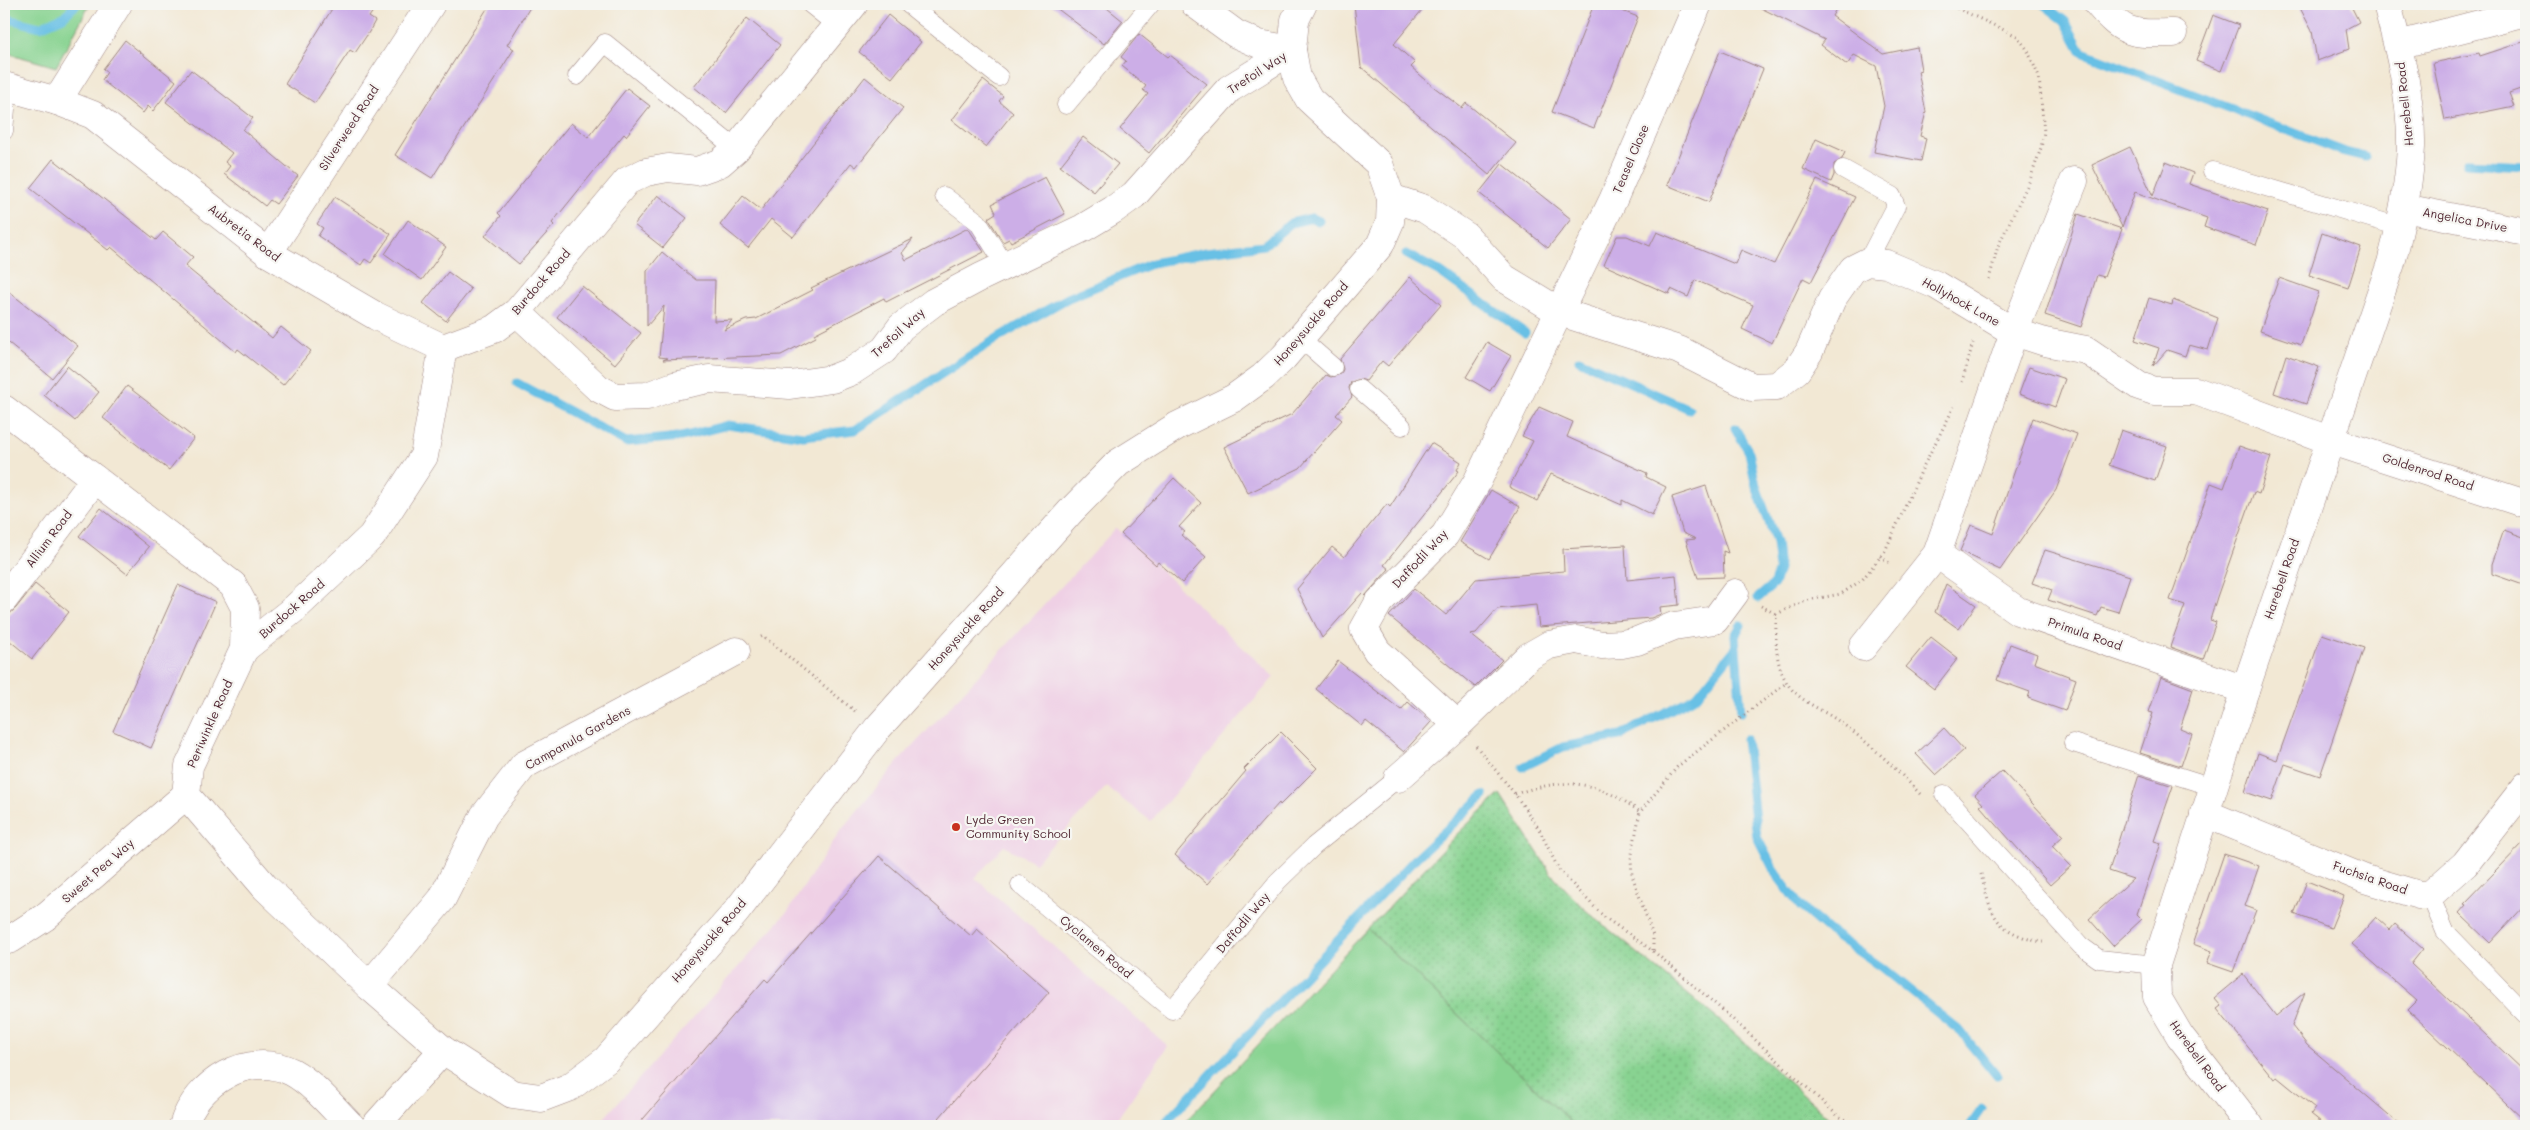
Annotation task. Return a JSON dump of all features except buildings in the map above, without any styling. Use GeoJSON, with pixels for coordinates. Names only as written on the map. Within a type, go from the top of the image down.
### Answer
{"type":"FeatureCollection","features":[{"type":"Feature","properties":{"kind":"street"},"geometry":{"type":"LineString","coordinates":[[57,101],[118,4]]}},
{"type":"Feature","properties":{"kind":"street","name":"Silverweed Road"},"geometry":{"type":"LineString","coordinates":[[268,253],[431,4]]}},
{"type":"Feature","properties":{"kind":"street","name":"Burdock Road"},"geometry":{"type":"LineString","coordinates":[[244,649],[294,609],[372,536],[424,456],[443,348],[494,329],[517,312],[626,181],[646,172],[668,168],[697,171],[720,163],[736,149],[854,4]]}},
{"type":"Feature","properties":{"kind":"street"},"geometry":{"type":"LineString","coordinates":[[1195,4],[1236,34],[1259,44],[1292,50]]}},
{"type":"Feature","properties":{"kind":"street","name":"Honeysuckle Road"},"geometry":{"type":"LineString","coordinates":[[443,1050],[512,1094],[541,1098],[570,1087],[606,1060],[736,912],[877,729],[1070,512],[1118,463],[1177,426],[1234,398],[1263,377],[1300,338],[1380,245],[1390,222],[1391,198],[1379,164],[1309,99],[1297,78],[1292,50],[1295,20],[1303,4]]}},
{"type":"Feature","properties":{"kind":"street","name":"Teasel Close"},"geometry":{"type":"LineString","coordinates":[[1560,312],[1613,200],[1698,4]]}},
{"type":"Feature","properties":{"kind":"street"},"geometry":{"type":"LineString","coordinates":[[2098,4],[2110,18],[2125,30],[2143,34],[2173,33]]}},
{"type":"Feature","properties":{"kind":"street","name":"Harebell Road"},"geometry":{"type":"LineString","coordinates":[[2250,1126],[2180,1036],[2157,996],[2156,965],[2212,787],[2391,263],[2402,217],[2411,145],[2398,44],[2387,4]]}},
{"type":"Feature","properties":{"kind":"street"},"geometry":{"type":"LineString","coordinates":[[2398,44],[2526,12]]}},
{"type":"Feature","properties":{"kind":"street","name":"Trefoil Way"},"geometry":{"type":"LineString","coordinates":[[517,312],[598,388],[615,397],[647,396],[674,386],[709,379],[790,385],[811,383],[852,371],[884,350],[902,327],[934,302],[1004,265],[1083,228],[1120,205],[1134,194],[1158,169],[1229,89],[1292,50]]}},
{"type":"Feature","properties":{"kind":"street","name":"Aubretia Road"},"geometry":{"type":"LineString","coordinates":[[6,86],[57,101],[93,115],[268,253],[376,316],[443,348]]}},
{"type":"Feature","properties":{"kind":"street"},"geometry":{"type":"LineString","coordinates":[[1863,647],[1938,554],[2014,332],[2074,181]]}},
{"type":"Feature","properties":{"kind":"street"},"geometry":{"type":"LineString","coordinates":[[1391,198],[1424,209],[1466,236],[1504,278],[1560,312],[1679,350],[1752,387],[1776,386],[1797,370],[1805,358],[1832,299],[1853,268],[1867,262]]}},
{"type":"Feature","properties":{"kind":"street","name":"Angelica Drive"},"geometry":{"type":"LineString","coordinates":[[2402,217],[2526,232]]}},
{"type":"Feature","properties":{"kind":"street","name":"Hollyhock Lane"},"geometry":{"type":"LineString","coordinates":[[1867,262],[1886,264],[1936,285],[2014,332],[2045,342],[2086,350],[2139,386],[2154,391],[2196,391],[2330,440]]}},
{"type":"Feature","properties":{"kind":"street","name":"Daffodil Way"},"geometry":{"type":"LineString","coordinates":[[1458,725],[1377,651],[1364,630],[1379,602],[1445,535],[1477,482],[1560,312]]}},
{"type":"Feature","properties":{"kind":"street","name":"Periwinkle Road"},"geometry":{"type":"LineString","coordinates":[[4,409],[233,585],[245,608],[244,649],[189,766],[186,794]]}},
{"type":"Feature","properties":{"kind":"street","name":"Goldenrod Road"},"geometry":{"type":"LineString","coordinates":[[2330,440],[2526,504]]}},
{"type":"Feature","properties":{"kind":"street","name":"Allium Road"},"geometry":{"type":"LineString","coordinates":[[4,598],[95,479]]}},
{"type":"Feature","properties":{"kind":"street","name":"Primula Road"},"geometry":{"type":"LineString","coordinates":[[1938,554],[2018,611],[2245,690]]}},
{"type":"Feature","properties":{"kind":"street","name":"Daffodil Way"},"geometry":{"type":"LineString","coordinates":[[1398,778],[1458,725],[1528,657],[1549,645],[1576,640],[1602,645],[1637,642],[1674,626],[1715,620],[1735,592]]}},
{"type":"Feature","properties":{"kind":"street","name":"Campanula Gardens"},"geometry":{"type":"LineString","coordinates":[[369,986],[442,899],[484,816],[524,764],[736,651]]}},
{"type":"Feature","properties":{"kind":"street"},"geometry":{"type":"LineString","coordinates":[[186,794],[265,888],[369,986],[443,1050],[375,1126]]}},
{"type":"Feature","properties":{"kind":"street","name":"Sweet Pea Way"},"geometry":{"type":"LineString","coordinates":[[4,941],[45,917],[186,794]]}},
{"type":"Feature","properties":{"kind":"street"},"geometry":{"type":"LineString","coordinates":[[2430,895],[2465,864],[2523,799]]}},
{"type":"Feature","properties":{"kind":"street","name":"Fuchsia Road"},"geometry":{"type":"LineString","coordinates":[[2204,813],[2365,879],[2419,895],[2430,895]]}},
{"type":"Feature","properties":{"kind":"street"},"geometry":{"type":"LineString","coordinates":[[183,1126],[186,1116],[202,1093],[224,1074],[245,1066],[268,1064],[292,1072],[317,1092],[351,1126]]}},
{"type":"Feature","properties":{"kind":"lane"},"geometry":{"type":"LineString","coordinates":[[810,4],[836,24]]}},
{"type":"Feature","properties":{"kind":"lane"},"geometry":{"type":"LineString","coordinates":[[908,4],[999,77]]}},
{"type":"Feature","properties":{"kind":"lane"},"geometry":{"type":"LineString","coordinates":[[1066,105],[1151,4]]}},
{"type":"Feature","properties":{"kind":"lane"},"geometry":{"type":"LineString","coordinates":[[577,76],[605,43],[736,149]]}},
{"type":"Feature","properties":{"kind":"lane"},"geometry":{"type":"LineString","coordinates":[[4,131],[6,86]]}},
{"type":"Feature","properties":{"kind":"lane"},"geometry":{"type":"LineString","coordinates":[[1843,169],[1892,196],[1896,206],[1867,262]]}},
{"type":"Feature","properties":{"kind":"lane"},"geometry":{"type":"LineString","coordinates":[[2212,171],[2402,217]]}},
{"type":"Feature","properties":{"kind":"lane"},"geometry":{"type":"LineString","coordinates":[[944,196],[978,222],[1004,265]]}},
{"type":"Feature","properties":{"kind":"lane"},"geometry":{"type":"LineString","coordinates":[[1300,338],[1334,367]]}},
{"type":"Feature","properties":{"kind":"lane"},"geometry":{"type":"LineString","coordinates":[[1359,389],[1402,426]]}},
{"type":"Feature","properties":{"kind":"lane"},"geometry":{"type":"LineString","coordinates":[[2073,743],[2212,787]]}},
{"type":"Feature","properties":{"kind":"lane","name":"Daffodil Way"},"geometry":{"type":"LineString","coordinates":[[1172,1010],[1278,882],[1314,846],[1398,778]]}},
{"type":"Feature","properties":{"kind":"lane"},"geometry":{"type":"LineString","coordinates":[[1944,794],[2081,946],[2098,959],[2156,965]]}},
{"type":"Feature","properties":{"kind":"lane","name":"Cyclamen Road"},"geometry":{"type":"LineString","coordinates":[[1020,885],[1172,1010]]}},
{"type":"Feature","properties":{"kind":"lane"},"geometry":{"type":"LineString","coordinates":[[2430,895],[2445,931],[2526,1015]]}},
{"type":"Feature","properties":{"kind":"path"},"geometry":{"type":"LineString","coordinates":[[1948,4],[2017,36],[2027,49],[2039,78],[2044,132],[2041,148],[2030,180],[1998,246],[1960,392]]}},
{"type":"Feature","properties":{"kind":"path"},"geometry":{"type":"LineString","coordinates":[[1921,795],[1888,762],[1838,720],[1797,694],[1786,683],[1778,662],[1776,614],[1808,600],[1841,594],[1862,580],[1885,551],[1924,465],[1948,422],[1957,399]]}},
{"type":"Feature","properties":{"kind":"path"},"geometry":{"type":"LineString","coordinates":[[736,651],[763,636],[877,729]]}},
{"type":"Feature","properties":{"kind":"path"},"geometry":{"type":"LineString","coordinates":[[1653,951],[1653,936],[1632,875],[1631,859],[1640,812],[1678,766],[1786,683]]}},
{"type":"Feature","properties":{"kind":"path"},"geometry":{"type":"LineString","coordinates":[[1458,725],[1516,794],[1539,829],[1559,870],[1604,917],[1653,951],[1752,1036],[1838,1116],[1860,1126]]}},
{"type":"Feature","properties":{"kind":"path"},"geometry":{"type":"LineString","coordinates":[[1516,794],[1543,785],[1594,786],[1619,796],[1640,812]]}},
{"type":"Feature","properties":{"kind":"path"},"geometry":{"type":"LineString","coordinates":[[1979,867],[1988,899],[2000,924],[2032,941],[2081,946]]}},
{"type":"Feature","properties":{"kind":"shaded area","name":"Lyde Green Community School"},"geometry":{"type":"Polygon","coordinates":[[[1116,528],[1274,677],[1151,821],[1106,787],[1035,863],[1004,846],[975,878],[1168,1046],[1112,1126],[597,1126],[788,911],[838,834],[897,763],[1116,528]]]}},
{"type":"Feature","properties":{"kind":"green space"},"geometry":{"type":"Polygon","coordinates":[[[4,4],[90,4],[56,67],[4,52],[4,4]]]}},
{"type":"Feature","properties":{"kind":"green space"},"geometry":{"type":"Polygon","coordinates":[[[1500,794],[1550,872],[1583,908],[1725,1025],[1838,1126],[1575,1126],[1368,929],[1457,834],[1500,794]]]}},
{"type":"Feature","properties":{"kind":"green space"},"geometry":{"type":"Polygon","coordinates":[[[1368,929],[1575,1126],[1181,1126],[1368,929]]]}},
{"type":"Feature","properties":{"kind":"waterway"},"geometry":{"type":"LineString","coordinates":[[4,18],[40,27],[63,17],[77,4]]}},
{"type":"Feature","properties":{"kind":"waterway"},"geometry":{"type":"LineString","coordinates":[[2043,4],[2065,21],[2082,52],[2345,152],[2365,157]]}},
{"type":"Feature","properties":{"kind":"waterway"},"geometry":{"type":"LineString","coordinates":[[2466,163],[2526,166]]}},
{"type":"Feature","properties":{"kind":"waterway"},"geometry":{"type":"LineString","coordinates":[[517,383],[626,442],[681,437],[728,425],[803,436],[855,430],[999,337],[1068,298],[1153,263],[1206,252],[1264,245],[1291,223],[1312,218],[1319,221]]}},
{"type":"Feature","properties":{"kind":"waterway"},"geometry":{"type":"LineString","coordinates":[[1406,254],[1440,272],[1525,333]]}},
{"type":"Feature","properties":{"kind":"waterway"},"geometry":{"type":"LineString","coordinates":[[1579,360],[1689,409]]}},
{"type":"Feature","properties":{"kind":"waterway"},"geometry":{"type":"LineString","coordinates":[[1735,428],[1749,452],[1756,486],[1776,542],[1779,569],[1774,584],[1758,598]]}},
{"type":"Feature","properties":{"kind":"waterway"},"geometry":{"type":"LineString","coordinates":[[1741,625],[1735,636],[1741,712]]}},
{"type":"Feature","properties":{"kind":"waterway"},"geometry":{"type":"LineString","coordinates":[[1523,767],[1563,747],[1619,736],[1697,696],[1735,649]]}},
{"type":"Feature","properties":{"kind":"waterway"},"geometry":{"type":"LineString","coordinates":[[1746,739],[1757,837],[1776,874],[1800,906],[1829,931],[1881,967],[1961,1032],[1997,1076]]}},
{"type":"Feature","properties":{"kind":"waterway"},"geometry":{"type":"LineString","coordinates":[[1162,1126],[1417,857],[1484,795]]}},
{"type":"Feature","properties":{"kind":"waterway"},"geometry":{"type":"LineString","coordinates":[[1970,1126],[1982,1109]]}},
{"type":"Feature","properties":{"kind":"place","name":"Lyde Green Community School"},"geometry":{"type":"Point","coordinates":[956,827]}}]}
